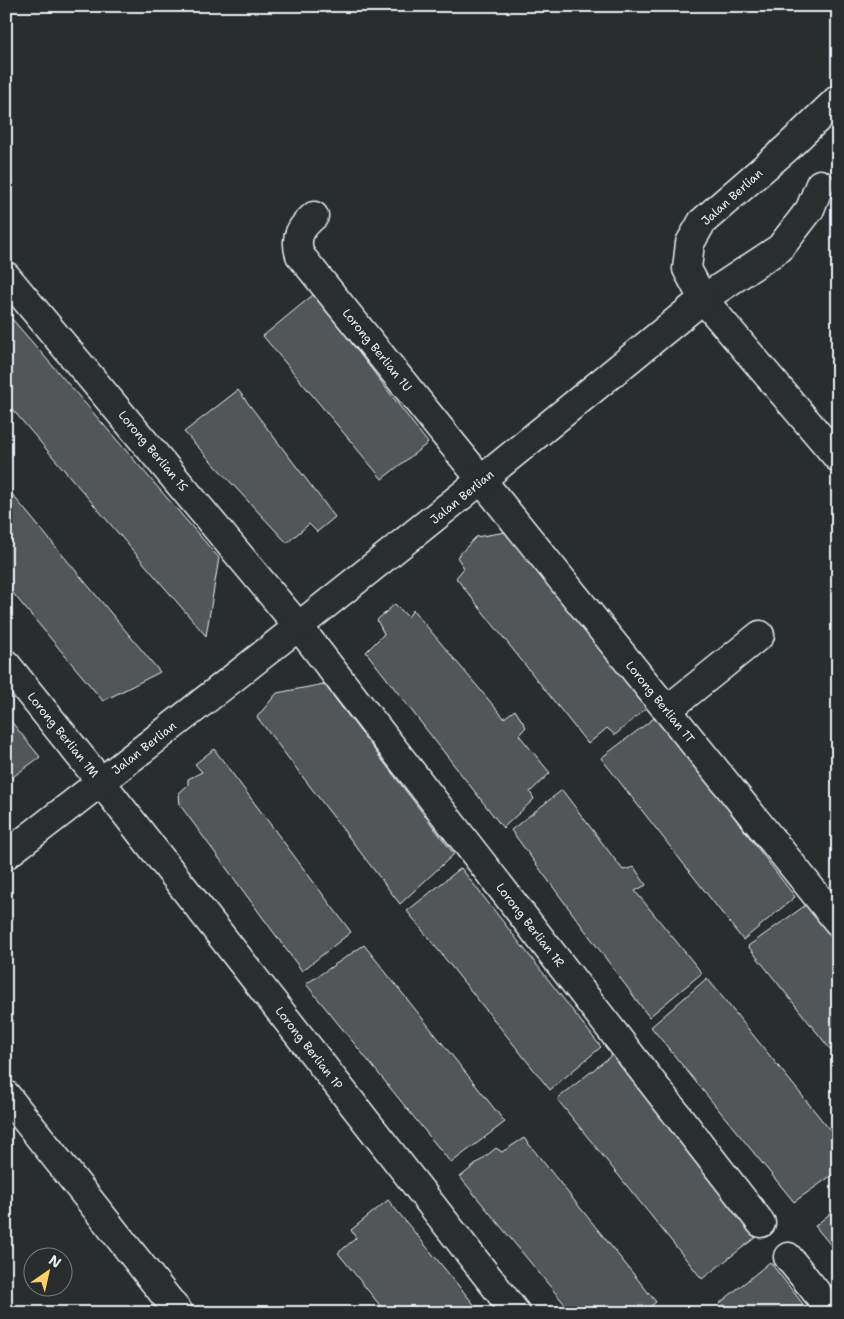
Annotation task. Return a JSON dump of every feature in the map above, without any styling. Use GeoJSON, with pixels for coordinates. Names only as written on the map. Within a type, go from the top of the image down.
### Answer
{"type":"FeatureCollection","features":[{"type":"Feature","properties":{"kind":"street","name":"Jalan Berlian"},"geometry":{"type":"LineString","coordinates":[[6,855],[300,627],[482,481],[703,299],[687,269],[690,243],[702,222],[787,148],[838,99]]}},
{"type":"Feature","properties":{"kind":"street"},"geometry":{"type":"LineString","coordinates":[[820,184],[810,209],[780,248],[703,299],[838,458]]}},
{"type":"Feature","properties":{"kind":"street","name":"Lorong Berlian 1U"},"geometry":{"type":"LineString","coordinates":[[314,216],[300,230],[297,240],[300,255],[482,481]]}},
{"type":"Feature","properties":{"kind":"street","name":"Lorong Berlian 1S"},"geometry":{"type":"LineString","coordinates":[[6,276],[300,627]]}},
{"type":"Feature","properties":{"kind":"street","name":"Lorong Berlian 1T"},"geometry":{"type":"LineString","coordinates":[[482,481],[838,922]]}},
{"type":"Feature","properties":{"kind":"street","name":"Lorong Berlian 1R"},"geometry":{"type":"LineString","coordinates":[[300,627],[762,1223]]}},
{"type":"Feature","properties":{"kind":"street"},"geometry":{"type":"LineString","coordinates":[[667,710],[760,635]]}},
{"type":"Feature","properties":{"kind":"street","name":"Lorong Berlian 1M"},"geometry":{"type":"LineString","coordinates":[[6,664],[101,782]]}},
{"type":"Feature","properties":{"kind":"street","name":"Lorong Berlian 1P"},"geometry":{"type":"LineString","coordinates":[[101,782],[516,1313]]}},
{"type":"Feature","properties":{"kind":"street"},"geometry":{"type":"LineString","coordinates":[[6,1095],[179,1313]]}},
{"type":"Feature","properties":{"kind":"street"},"geometry":{"type":"LineString","coordinates":[[788,1257],[833,1313]]}},
{"type":"Feature","properties":{"kind":"building"},"geometry":{"type":"Polygon","coordinates":[[[314,294],[428,443],[382,479],[263,336],[314,294]]]}},
{"type":"Feature","properties":{"kind":"building"},"geometry":{"type":"Polygon","coordinates":[[[6,312],[219,558],[206,636],[6,402],[6,312]]]}},
{"type":"Feature","properties":{"kind":"building"},"geometry":{"type":"Polygon","coordinates":[[[238,390],[335,517],[317,532],[309,524],[287,543],[184,432],[238,390]]]}},
{"type":"Feature","properties":{"kind":"building"},"geometry":{"type":"Polygon","coordinates":[[[6,487],[160,672],[103,701],[6,585],[6,487]]]}},
{"type":"Feature","properties":{"kind":"building"},"geometry":{"type":"Polygon","coordinates":[[[512,531],[655,701],[615,735],[607,728],[588,744],[456,578],[464,568],[457,557],[476,537],[512,531]]]}},
{"type":"Feature","properties":{"kind":"building"},"geometry":{"type":"Polygon","coordinates":[[[395,604],[408,617],[413,610],[504,718],[515,710],[526,727],[519,735],[550,773],[530,792],[534,799],[503,828],[366,652],[384,634],[377,620],[395,604]]]}},
{"type":"Feature","properties":{"kind":"building"},"geometry":{"type":"Polygon","coordinates":[[[324,684],[454,854],[400,904],[257,717],[277,693],[324,684]]]}},
{"type":"Feature","properties":{"kind":"building"},"geometry":{"type":"Polygon","coordinates":[[[6,715],[40,757],[6,782],[6,715]]]}},
{"type":"Feature","properties":{"kind":"building"},"geometry":{"type":"Polygon","coordinates":[[[657,716],[795,897],[743,940],[601,758],[657,716]]]}},
{"type":"Feature","properties":{"kind":"building"},"geometry":{"type":"Polygon","coordinates":[[[214,749],[351,932],[302,971],[180,805],[179,793],[188,785],[188,779],[202,772],[195,764],[214,749]]]}},
{"type":"Feature","properties":{"kind":"building"},"geometry":{"type":"Polygon","coordinates":[[[562,790],[623,870],[634,867],[646,885],[635,891],[702,973],[649,1017],[511,830],[562,790]]]}},
{"type":"Feature","properties":{"kind":"building"},"geometry":{"type":"Polygon","coordinates":[[[461,868],[601,1047],[550,1090],[407,911],[461,868]]]}},
{"type":"Feature","properties":{"kind":"building"},"geometry":{"type":"Polygon","coordinates":[[[806,905],[838,945],[838,1059],[748,946],[806,905]]]}},
{"type":"Feature","properties":{"kind":"building"},"geometry":{"type":"Polygon","coordinates":[[[364,945],[505,1122],[451,1163],[306,984],[364,945]]]}},
{"type":"Feature","properties":{"kind":"building"},"geometry":{"type":"Polygon","coordinates":[[[707,978],[838,1140],[838,1171],[794,1202],[651,1027],[707,978]]]}},
{"type":"Feature","properties":{"kind":"building"},"geometry":{"type":"Polygon","coordinates":[[[612,1055],[756,1237],[702,1279],[557,1099],[612,1055]]]}},
{"type":"Feature","properties":{"kind":"building"},"geometry":{"type":"Polygon","coordinates":[[[524,1138],[656,1302],[643,1313],[572,1313],[460,1177],[496,1148],[502,1152],[524,1138]]]}},
{"type":"Feature","properties":{"kind":"building"},"geometry":{"type":"Polygon","coordinates":[[[388,1200],[481,1313],[386,1313],[338,1253],[356,1238],[351,1230],[388,1200]]]}},
{"type":"Feature","properties":{"kind":"building"},"geometry":{"type":"Polygon","coordinates":[[[838,1207],[838,1254],[815,1226],[838,1207]]]}},
{"type":"Feature","properties":{"kind":"building"},"geometry":{"type":"Polygon","coordinates":[[[770,1262],[810,1313],[728,1313],[720,1303],[770,1262]]]}}]}
